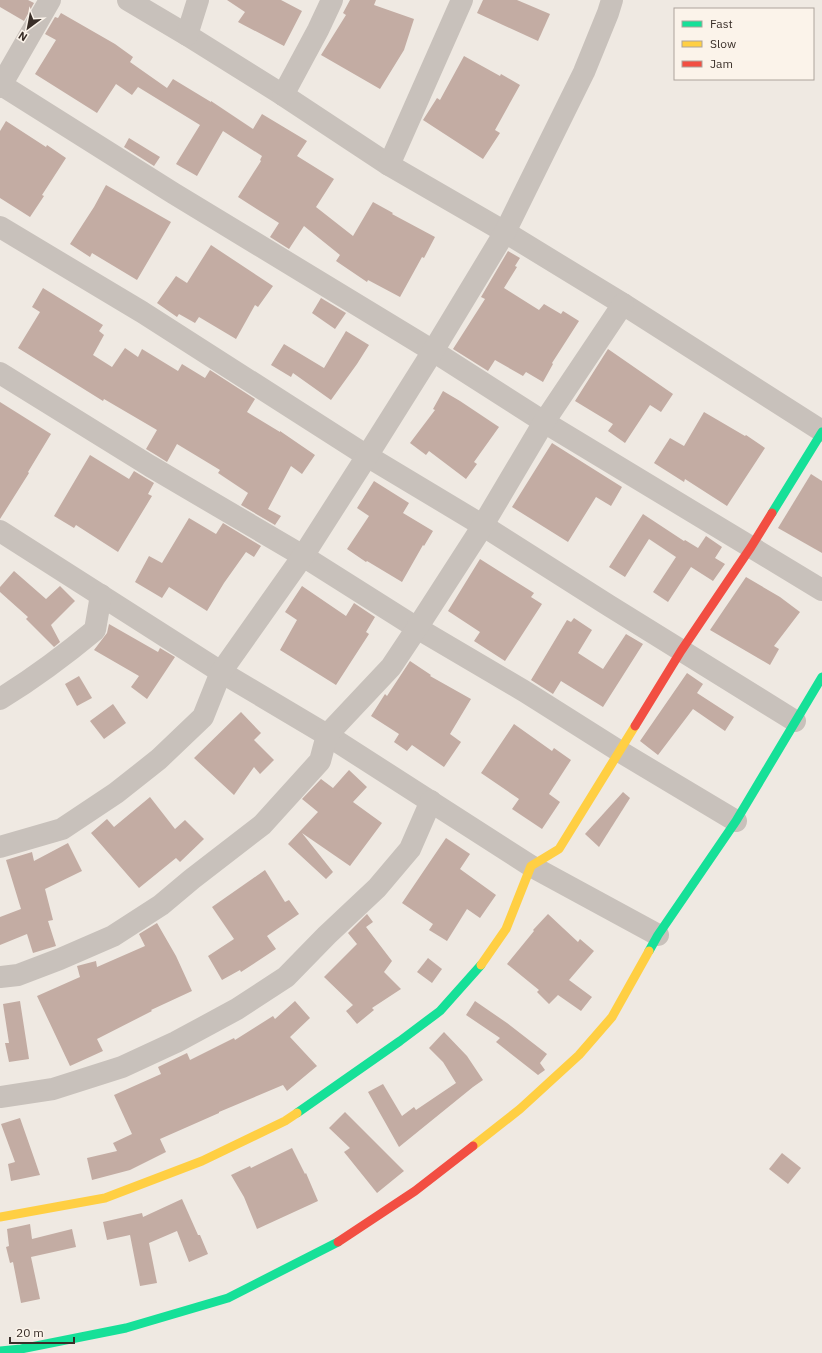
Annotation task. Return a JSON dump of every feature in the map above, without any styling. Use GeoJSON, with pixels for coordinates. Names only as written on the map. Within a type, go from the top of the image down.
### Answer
{"type":"FeatureCollection","features":[{"type":"Feature","properties":{"kind":"street"},"geometry":{"type":"LineString","coordinates":[[50,0],[0,85],[433,351],[544,422],[822,590]]}},
{"type":"Feature","properties":{"kind":"street"},"geometry":{"type":"LineString","coordinates":[[0,1217],[105,1198],[202,1161],[285,1121],[400,1041],[440,1011],[476,971],[506,929],[531,866],[559,849],[681,651],[751,547],[822,431],[623,304],[505,232],[389,165],[283,95],[128,0]]}},
{"type":"Feature","properties":{"kind":"street"},"geometry":{"type":"LineString","coordinates":[[187,35],[198,0]]}},
{"type":"Feature","properties":{"kind":"street"},"geometry":{"type":"LineString","coordinates":[[283,95],[318,30],[332,0]]}},
{"type":"Feature","properties":{"kind":"street"},"geometry":{"type":"LineString","coordinates":[[389,165],[462,0]]}},
{"type":"Feature","properties":{"kind":"street"},"geometry":{"type":"LineString","coordinates":[[0,847],[62,829],[116,792],[146,769],[203,717],[222,672],[303,556],[433,351],[505,232],[584,72],[612,0]]}},
{"type":"Feature","properties":{"kind":"street"},"geometry":{"type":"LineString","coordinates":[[0,227],[142,312],[367,456],[482,525],[795,721]]}},
{"type":"Feature","properties":{"kind":"street"},"geometry":{"type":"LineString","coordinates":[[0,977],[18,975],[113,936],[161,905],[192,878],[262,825],[320,760],[328,735],[391,667],[482,525],[544,422],[623,304]]}},
{"type":"Feature","properties":{"kind":"street"},"geometry":{"type":"LineString","coordinates":[[0,373],[150,466],[303,556],[417,628],[524,690],[619,751],[736,821]]}},
{"type":"Feature","properties":{"kind":"street"},"geometry":{"type":"LineString","coordinates":[[0,531],[222,672],[328,735],[531,866],[658,935]]}},
{"type":"Feature","properties":{"kind":"street"},"geometry":{"type":"LineString","coordinates":[[0,699],[60,659],[95,630],[100,595]]}},
{"type":"Feature","properties":{"kind":"street"},"geometry":{"type":"LineString","coordinates":[[0,1351],[21,1349],[126,1328],[228,1298],[333,1245],[414,1191],[514,1114],[579,1055],[612,1017],[658,935],[736,821],[822,677]]}},
{"type":"Feature","properties":{"kind":"street"},"geometry":{"type":"LineString","coordinates":[[0,1097],[53,1089],[122,1067],[176,1042],[237,1009],[286,977],[327,935],[377,888],[410,849],[431,801]]}},
{"type":"Feature","properties":{"kind":"building"},"geometry":{"type":"Polygon","coordinates":[[[0,0],[28,0],[34,3],[24,21],[0,7],[0,0]]]}},
{"type":"Feature","properties":{"kind":"building"},"geometry":{"type":"Polygon","coordinates":[[[227,0],[281,0],[302,11],[284,46],[238,22],[245,12],[227,0]]]}},
{"type":"Feature","properties":{"kind":"building"},"geometry":{"type":"Polygon","coordinates":[[[350,0],[376,0],[374,5],[414,19],[404,50],[380,89],[321,55],[346,15],[343,13],[350,0]]]}},
{"type":"Feature","properties":{"kind":"building"},"geometry":{"type":"Polygon","coordinates":[[[483,0],[517,0],[550,14],[538,41],[477,13],[483,0]]]}},
{"type":"Feature","properties":{"kind":"building"},"geometry":{"type":"Polygon","coordinates":[[[61,13],[115,44],[133,57],[130,62],[167,88],[173,79],[211,101],[253,129],[262,114],[307,141],[297,156],[334,179],[316,207],[353,236],[373,202],[435,237],[400,297],[368,280],[367,282],[336,261],[340,255],[304,226],[289,249],[270,237],[279,223],[238,197],[261,161],[262,156],[223,131],[197,176],[176,164],[200,125],[138,87],[132,95],[116,84],[97,113],[35,74],[56,40],[45,34],[55,17],[58,18],[61,13]]]}},
{"type":"Feature","properties":{"kind":"building"},"geometry":{"type":"Polygon","coordinates":[[[464,56],[500,76],[501,74],[520,85],[495,130],[500,133],[483,159],[423,120],[437,98],[440,100],[464,56]]]}},
{"type":"Feature","properties":{"kind":"building"},"geometry":{"type":"Polygon","coordinates":[[[6,121],[66,158],[42,195],[44,196],[30,217],[0,198],[0,131],[6,121]]]}},
{"type":"Feature","properties":{"kind":"building"},"geometry":{"type":"Polygon","coordinates":[[[129,138],[160,157],[154,166],[124,147],[129,138]]]}},
{"type":"Feature","properties":{"kind":"building"},"geometry":{"type":"Polygon","coordinates":[[[106,185],[171,222],[137,280],[92,253],[90,257],[70,244],[94,207],[106,185]]]}},
{"type":"Feature","properties":{"kind":"building"},"geometry":{"type":"Polygon","coordinates":[[[211,245],[273,286],[258,307],[255,305],[236,339],[199,317],[195,323],[179,314],[177,317],[157,303],[176,276],[187,283],[211,245]]]}},
{"type":"Feature","properties":{"kind":"building"},"geometry":{"type":"Polygon","coordinates":[[[508,251],[520,258],[515,266],[517,267],[504,288],[539,310],[544,304],[561,314],[563,311],[579,321],[552,363],[553,364],[543,382],[526,372],[523,376],[495,360],[488,371],[453,349],[485,299],[481,297],[508,251]]]}},
{"type":"Feature","properties":{"kind":"building"},"geometry":{"type":"Polygon","coordinates":[[[43,288],[103,325],[99,331],[104,335],[93,355],[112,367],[125,348],[138,357],[142,349],[178,371],[182,364],[205,378],[210,370],[255,399],[247,412],[280,431],[315,455],[302,474],[291,466],[268,509],[281,516],[275,525],[241,505],[248,493],[218,473],[220,470],[177,444],[167,462],[146,449],[157,430],[104,399],[103,401],[18,348],[40,312],[32,307],[43,288]]]}},
{"type":"Feature","properties":{"kind":"building"},"geometry":{"type":"Polygon","coordinates":[[[321,298],[346,313],[335,329],[312,313],[321,298]]]}},
{"type":"Feature","properties":{"kind":"building"},"geometry":{"type":"Polygon","coordinates":[[[346,331],[369,345],[331,400],[293,373],[291,377],[271,365],[284,344],[324,368],[346,331]]]}},
{"type":"Feature","properties":{"kind":"building"},"geometry":{"type":"Polygon","coordinates":[[[608,349],[673,394],[661,412],[650,405],[625,443],[608,431],[613,424],[575,401],[608,349]]]}},
{"type":"Feature","properties":{"kind":"building"},"geometry":{"type":"Polygon","coordinates":[[[443,391],[499,427],[474,462],[477,464],[466,479],[429,451],[426,455],[410,443],[435,410],[433,409],[443,391]]]}},
{"type":"Feature","properties":{"kind":"building"},"geometry":{"type":"Polygon","coordinates":[[[0,402],[51,434],[28,472],[29,473],[0,519],[0,402]]]}},
{"type":"Feature","properties":{"kind":"building"},"geometry":{"type":"Polygon","coordinates":[[[704,412],[745,436],[746,435],[765,448],[727,506],[685,479],[684,482],[654,463],[670,438],[684,446],[704,412]]]}},
{"type":"Feature","properties":{"kind":"building"},"geometry":{"type":"Polygon","coordinates":[[[552,443],[622,487],[611,506],[596,497],[568,542],[512,507],[552,443]]]}},
{"type":"Feature","properties":{"kind":"building"},"geometry":{"type":"Polygon","coordinates":[[[90,455],[129,479],[134,471],[154,483],[148,494],[152,496],[118,552],[76,525],[74,528],[54,516],[90,455]]]}},
{"type":"Feature","properties":{"kind":"building"},"geometry":{"type":"Polygon","coordinates":[[[811,474],[822,481],[822,553],[778,528],[811,474]]]}},
{"type":"Feature","properties":{"kind":"building"},"geometry":{"type":"Polygon","coordinates":[[[374,481],[409,503],[403,513],[433,531],[424,546],[423,545],[402,582],[367,561],[366,562],[347,549],[369,516],[357,508],[374,481]]]}},
{"type":"Feature","properties":{"kind":"building"},"geometry":{"type":"Polygon","coordinates":[[[643,514],[684,541],[685,540],[698,548],[706,536],[722,547],[715,558],[725,564],[713,581],[691,567],[668,602],[653,592],[676,557],[649,539],[625,577],[609,567],[643,514]]]}},
{"type":"Feature","properties":{"kind":"building"},"geometry":{"type":"Polygon","coordinates":[[[189,518],[216,534],[223,523],[261,546],[254,557],[246,552],[224,583],[207,611],[169,587],[162,598],[135,582],[149,556],[162,563],[189,518]]]}},
{"type":"Feature","properties":{"kind":"building"},"geometry":{"type":"Polygon","coordinates":[[[480,559],[534,593],[531,597],[542,604],[505,661],[474,641],[480,632],[448,611],[480,559]]]}},
{"type":"Feature","properties":{"kind":"building"},"geometry":{"type":"Polygon","coordinates":[[[14,571],[46,599],[60,586],[75,601],[51,625],[60,642],[54,647],[26,619],[28,617],[0,592],[0,587],[14,571]]]}},
{"type":"Feature","properties":{"kind":"building"},"geometry":{"type":"Polygon","coordinates":[[[746,577],[780,597],[800,612],[774,646],[779,649],[770,665],[710,630],[746,577]]]}},
{"type":"Feature","properties":{"kind":"building"},"geometry":{"type":"Polygon","coordinates":[[[302,586],[346,616],[354,603],[375,617],[366,632],[369,634],[336,685],[280,650],[297,620],[285,612],[302,586]]]}},
{"type":"Feature","properties":{"kind":"building"},"geometry":{"type":"Polygon","coordinates":[[[574,618],[592,630],[578,653],[603,669],[626,634],[643,644],[603,707],[561,681],[553,694],[531,680],[567,620],[571,622],[574,618]]]}},
{"type":"Feature","properties":{"kind":"building"},"geometry":{"type":"Polygon","coordinates":[[[109,624],[158,652],[160,648],[175,657],[147,699],[131,687],[139,676],[94,650],[107,633],[109,624]]]}},
{"type":"Feature","properties":{"kind":"building"},"geometry":{"type":"Polygon","coordinates":[[[410,661],[431,675],[430,676],[471,699],[450,734],[461,742],[444,767],[412,745],[407,751],[394,742],[399,734],[371,716],[385,694],[387,696],[410,661]]]}},
{"type":"Feature","properties":{"kind":"building"},"geometry":{"type":"Polygon","coordinates":[[[687,673],[703,684],[697,693],[734,717],[725,731],[693,709],[658,755],[640,741],[687,673]]]}},
{"type":"Feature","properties":{"kind":"building"},"geometry":{"type":"Polygon","coordinates":[[[79,676],[92,698],[77,706],[65,684],[79,676]]]}},
{"type":"Feature","properties":{"kind":"building"},"geometry":{"type":"Polygon","coordinates":[[[113,704],[126,723],[104,739],[90,721],[113,704]]]}},
{"type":"Feature","properties":{"kind":"building"},"geometry":{"type":"Polygon","coordinates":[[[241,712],[261,733],[254,740],[274,760],[260,774],[254,767],[234,795],[194,758],[241,712]]]}},
{"type":"Feature","properties":{"kind":"building"},"geometry":{"type":"Polygon","coordinates":[[[514,724],[552,751],[554,748],[571,760],[549,794],[560,802],[542,829],[512,809],[519,799],[481,773],[514,724]]]}},
{"type":"Feature","properties":{"kind":"building"},"geometry":{"type":"Polygon","coordinates":[[[349,770],[367,787],[353,802],[382,823],[350,866],[302,833],[333,872],[326,879],[288,844],[318,812],[302,799],[321,779],[333,788],[349,770]]]}},
{"type":"Feature","properties":{"kind":"building"},"geometry":{"type":"Polygon","coordinates":[[[623,792],[630,798],[599,847],[585,834],[623,792]]]}},
{"type":"Feature","properties":{"kind":"building"},"geometry":{"type":"Polygon","coordinates":[[[150,797],[175,829],[185,820],[204,839],[180,862],[176,858],[139,888],[91,833],[107,819],[114,827],[150,797]]]}},
{"type":"Feature","properties":{"kind":"building"},"geometry":{"type":"Polygon","coordinates":[[[446,838],[470,854],[460,869],[496,895],[480,918],[467,909],[447,941],[429,930],[433,924],[402,903],[446,838]]]}},
{"type":"Feature","properties":{"kind":"building"},"geometry":{"type":"Polygon","coordinates":[[[68,843],[82,871],[45,889],[53,920],[48,921],[56,946],[33,953],[27,934],[0,945],[0,917],[21,909],[6,860],[32,852],[34,861],[68,843]]]}},
{"type":"Feature","properties":{"kind":"building"},"geometry":{"type":"Polygon","coordinates":[[[265,870],[285,902],[289,900],[299,914],[267,936],[276,949],[241,972],[240,970],[222,980],[208,956],[234,939],[212,907],[265,870]]]}},
{"type":"Feature","properties":{"kind":"building"},"geometry":{"type":"Polygon","coordinates":[[[367,914],[373,922],[366,927],[392,961],[384,972],[401,989],[372,1008],[374,1010],[357,1024],[346,1011],[353,1005],[324,977],[357,944],[348,933],[367,914]]]}},
{"type":"Feature","properties":{"kind":"building"},"geometry":{"type":"Polygon","coordinates":[[[548,914],[578,942],[580,939],[594,951],[569,980],[592,997],[581,1011],[558,995],[549,1004],[537,992],[539,990],[507,964],[534,931],[533,930],[548,914]]]}},
{"type":"Feature","properties":{"kind":"building"},"geometry":{"type":"Polygon","coordinates":[[[157,923],[176,956],[192,991],[151,1010],[152,1011],[97,1039],[103,1051],[70,1066],[37,996],[80,977],[77,966],[96,961],[97,967],[145,946],[139,934],[157,923]]]}},
{"type":"Feature","properties":{"kind":"building"},"geometry":{"type":"Polygon","coordinates":[[[428,958],[442,969],[432,983],[417,972],[428,958]]]}},
{"type":"Feature","properties":{"kind":"building"},"geometry":{"type":"Polygon","coordinates":[[[20,1001],[29,1059],[9,1062],[5,1043],[9,1043],[3,1004],[20,1001]]]}},
{"type":"Feature","properties":{"kind":"building"},"geometry":{"type":"Polygon","coordinates":[[[295,1001],[310,1018],[290,1037],[317,1066],[287,1091],[283,1085],[219,1112],[160,1139],[166,1152],[130,1170],[92,1180],[87,1158],[117,1151],[113,1143],[132,1134],[114,1095],[161,1074],[158,1067],[187,1053],[190,1060],[234,1038],[235,1040],[273,1016],[275,1019],[295,1001]]]}},
{"type":"Feature","properties":{"kind":"building"},"geometry":{"type":"Polygon","coordinates":[[[475,1001],[507,1023],[547,1054],[540,1063],[545,1070],[538,1075],[496,1042],[500,1038],[466,1015],[475,1001]]]}},
{"type":"Feature","properties":{"kind":"building"},"geometry":{"type":"Polygon","coordinates":[[[444,1032],[467,1056],[483,1080],[399,1147],[368,1092],[383,1084],[402,1116],[414,1107],[416,1110],[456,1083],[443,1062],[429,1048],[444,1032]]]}},
{"type":"Feature","properties":{"kind":"building"},"geometry":{"type":"Polygon","coordinates":[[[345,1112],[404,1171],[377,1193],[344,1152],[350,1148],[329,1128],[345,1112]]]}},
{"type":"Feature","properties":{"kind":"building"},"geometry":{"type":"Polygon","coordinates":[[[20,1118],[40,1175],[11,1181],[8,1164],[15,1162],[1,1124],[20,1118]]]}},
{"type":"Feature","properties":{"kind":"building"},"geometry":{"type":"Polygon","coordinates":[[[292,1148],[305,1174],[306,1173],[318,1201],[257,1229],[244,1197],[231,1175],[250,1166],[251,1168],[292,1148]]]}},
{"type":"Feature","properties":{"kind":"building"},"geometry":{"type":"Polygon","coordinates":[[[782,1153],[801,1168],[788,1184],[769,1169],[782,1153]]]}},
{"type":"Feature","properties":{"kind":"building"},"geometry":{"type":"Polygon","coordinates":[[[182,1199],[208,1254],[189,1262],[177,1231],[149,1243],[157,1283],[140,1286],[130,1235],[107,1240],[103,1222],[142,1213],[143,1217],[182,1199]]]}},
{"type":"Feature","properties":{"kind":"building"},"geometry":{"type":"Polygon","coordinates":[[[30,1224],[32,1239],[72,1229],[76,1247],[31,1257],[40,1299],[21,1303],[13,1262],[10,1263],[6,1247],[9,1246],[7,1229],[30,1224]]]}},
{"type":"Feature","properties":{"kind":"traffic: fast"},"geometry":{"type":"LineString","coordinates":[[772,513],[822,432]]}},
{"type":"Feature","properties":{"kind":"traffic: fast"},"geometry":{"type":"LineString","coordinates":[[649,951],[658,935],[736,821],[822,677]]}},
{"type":"Feature","properties":{"kind":"traffic: fast"},"geometry":{"type":"LineString","coordinates":[[297,1113],[440,1011],[481,965]]}},
{"type":"Feature","properties":{"kind":"traffic: fast"},"geometry":{"type":"LineString","coordinates":[[0,1351],[21,1349],[126,1328],[228,1298],[338,1242]]}},
{"type":"Feature","properties":{"kind":"traffic: slow"},"geometry":{"type":"LineString","coordinates":[[481,965],[506,929],[531,866],[559,849],[635,726]]}},
{"type":"Feature","properties":{"kind":"traffic: slow"},"geometry":{"type":"LineString","coordinates":[[473,1146],[520,1109],[579,1055],[612,1017],[649,951]]}},
{"type":"Feature","properties":{"kind":"traffic: slow"},"geometry":{"type":"LineString","coordinates":[[0,1217],[105,1198],[202,1161],[285,1121],[297,1113]]}},
{"type":"Feature","properties":{"kind":"traffic: jam"},"geometry":{"type":"LineString","coordinates":[[635,726],[681,651],[772,513]]}},
{"type":"Feature","properties":{"kind":"traffic: jam"},"geometry":{"type":"LineString","coordinates":[[338,1242],[415,1191],[473,1146]]}}]}
